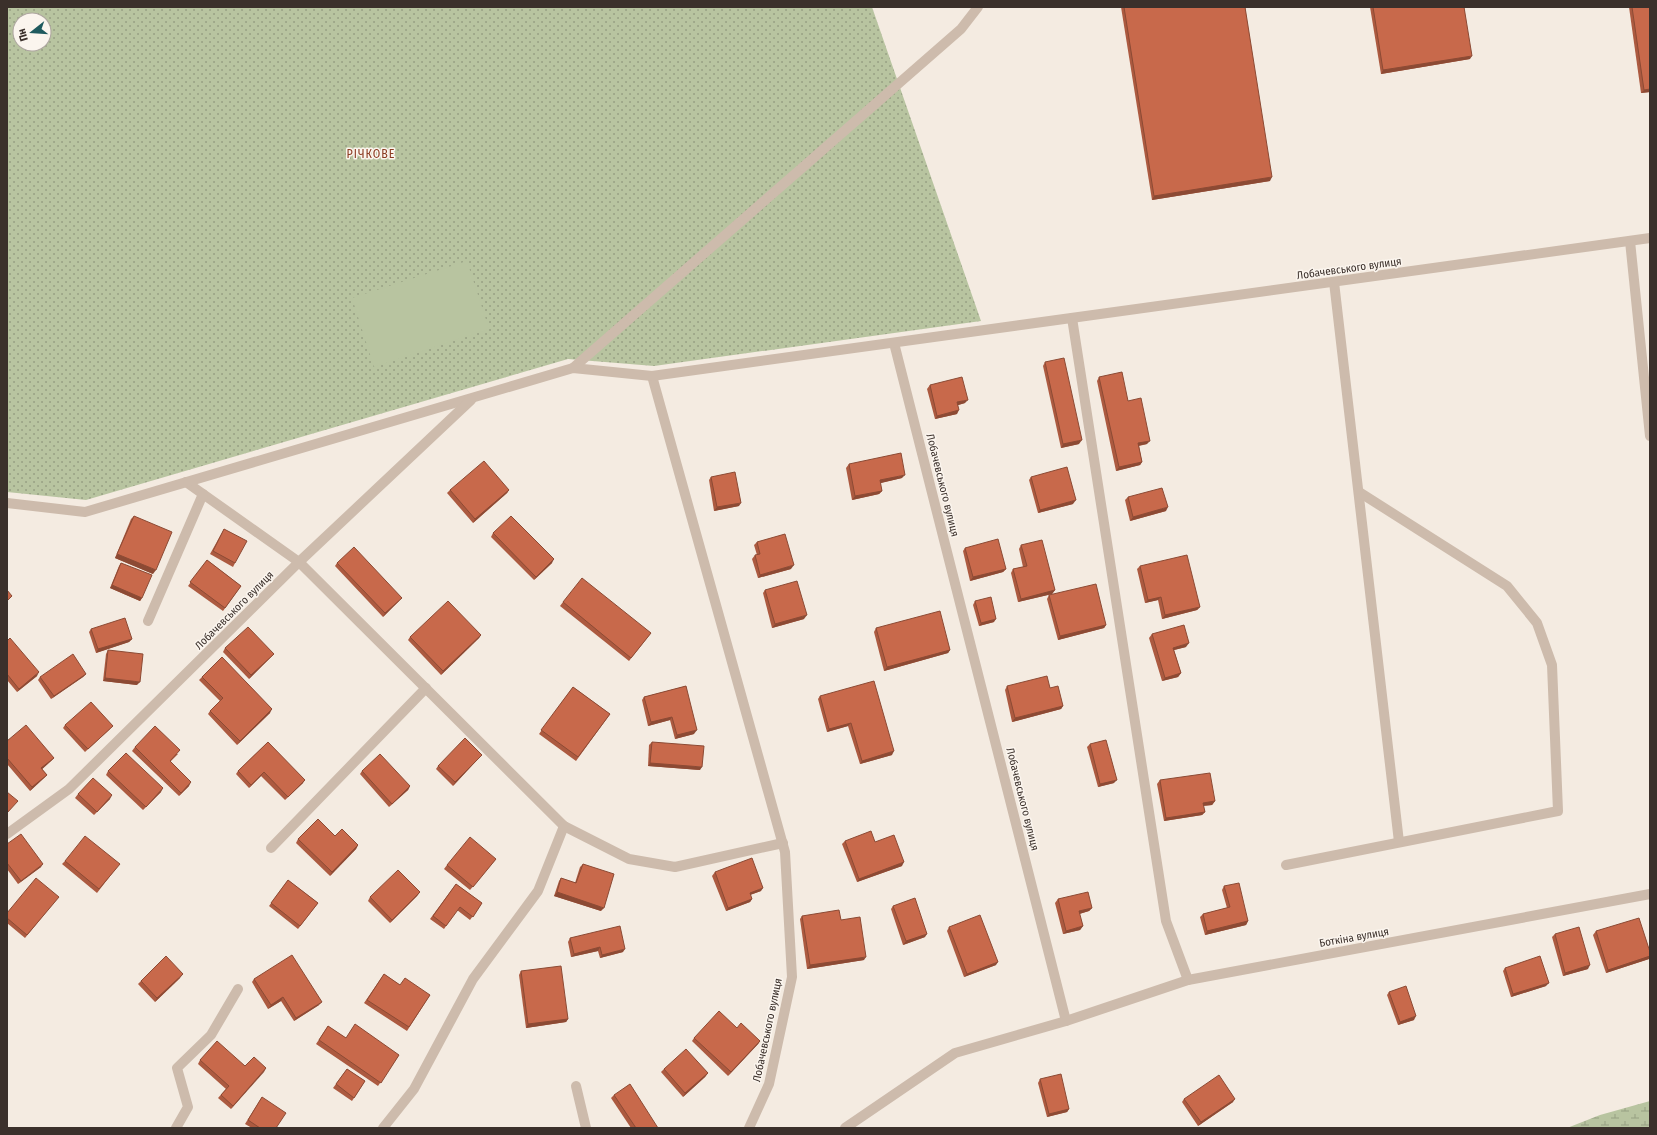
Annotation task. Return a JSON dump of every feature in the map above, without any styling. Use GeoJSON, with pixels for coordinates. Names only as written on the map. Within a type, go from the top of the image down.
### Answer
{"type":"FeatureCollection","features":[{"type":"Feature","properties":{"kind":"street"},"geometry":{"type":"LineString","coordinates":[[573,368],[961,29],[978,7]]}},
{"type":"Feature","properties":{"kind":"street","name":"Лобачевського вулиця"},"geometry":{"type":"LineString","coordinates":[[7,503],[85,512],[573,368],[652,376],[1650,238]]}},
{"type":"Feature","properties":{"kind":"street"},"geometry":{"type":"LineString","coordinates":[[1630,241],[1650,436]]}},
{"type":"Feature","properties":{"kind":"street"},"geometry":{"type":"LineString","coordinates":[[1334,282],[1399,842]]}},
{"type":"Feature","properties":{"kind":"street"},"geometry":{"type":"LineString","coordinates":[[1072,318],[1166,921],[1188,980]]}},
{"type":"Feature","properties":{"kind":"street","name":"Лобачевського вулиця"},"geometry":{"type":"LineString","coordinates":[[894,343],[1066,1021]]}},
{"type":"Feature","properties":{"kind":"street","name":"Лобачевського вулиця"},"geometry":{"type":"LineString","coordinates":[[652,376],[785,852],[792,977],[769,1084],[749,1128]]}},
{"type":"Feature","properties":{"kind":"street","name":"Лобачевського вулиця"},"geometry":{"type":"LineString","coordinates":[[7,834],[69,789],[300,562],[473,398]]}},
{"type":"Feature","properties":{"kind":"street"},"geometry":{"type":"LineString","coordinates":[[186,482],[300,562],[564,826],[628,859],[675,868],[783,843]]}},
{"type":"Feature","properties":{"kind":"street"},"geometry":{"type":"LineString","coordinates":[[1286,865],[1558,811],[1552,666],[1537,623],[1507,586],[1358,492]]}},
{"type":"Feature","properties":{"kind":"street"},"geometry":{"type":"LineString","coordinates":[[148,621],[203,494]]}},
{"type":"Feature","properties":{"kind":"street"},"geometry":{"type":"LineString","coordinates":[[271,848],[426,688]]}},
{"type":"Feature","properties":{"kind":"street"},"geometry":{"type":"LineString","coordinates":[[383,1128],[414,1089],[473,979],[538,891],[564,826]]}},
{"type":"Feature","properties":{"kind":"street","name":"Боткіна вулиця"},"geometry":{"type":"LineString","coordinates":[[1066,1021],[1188,980],[1650,894]]}},
{"type":"Feature","properties":{"kind":"street"},"geometry":{"type":"LineString","coordinates":[[176,1128],[188,1107],[177,1068],[211,1035],[238,989]]}},
{"type":"Feature","properties":{"kind":"street"},"geometry":{"type":"LineString","coordinates":[[845,1128],[955,1053],[1066,1021]]}},
{"type":"Feature","properties":{"kind":"street"},"geometry":{"type":"LineString","coordinates":[[576,1086],[586,1128]]}},
{"type":"Feature","properties":{"kind":"green space"},"geometry":{"type":"Polygon","coordinates":[[[7,7],[872,7],[981,321],[654,366],[568,359],[86,500],[7,492],[7,7]]]}},
{"type":"Feature","properties":{"kind":"green space"},"geometry":{"type":"Polygon","coordinates":[[[467,261],[489,329],[374,367],[352,298],[467,261]]]}},
{"type":"Feature","properties":{"kind":"green space"},"geometry":{"type":"Polygon","coordinates":[[[1650,1101],[1650,1128],[1567,1128],[1600,1115],[1650,1101]]]}},
{"type":"Feature","properties":{"kind":"building"},"geometry":{"type":"Polygon","coordinates":[[[1124,7],[1245,7],[1272,177],[1154,196],[1124,7]]]}},
{"type":"Feature","properties":{"kind":"building"},"geometry":{"type":"Polygon","coordinates":[[[1373,7],[1464,7],[1472,56],[1383,70],[1373,7]]]}},
{"type":"Feature","properties":{"kind":"building"},"geometry":{"type":"Polygon","coordinates":[[[1632,7],[1650,7],[1650,89],[1644,90],[1632,7]]]}},
{"type":"Feature","properties":{"kind":"building"},"geometry":{"type":"Polygon","coordinates":[[[1064,358],[1082,440],[1063,444],[1045,362],[1064,358]]]}},
{"type":"Feature","properties":{"kind":"building"},"geometry":{"type":"Polygon","coordinates":[[[1122,372],[1128,401],[1141,398],[1150,441],[1138,443],[1142,462],[1119,467],[1099,377],[1122,372]]]}},
{"type":"Feature","properties":{"kind":"building"},"geometry":{"type":"Polygon","coordinates":[[[962,377],[968,400],[957,402],[959,410],[937,416],[930,385],[962,377]]]}},
{"type":"Feature","properties":{"kind":"building"},"geometry":{"type":"Polygon","coordinates":[[[901,453],[905,475],[880,480],[882,491],[855,496],[849,464],[901,453]]]}},
{"type":"Feature","properties":{"kind":"building"},"geometry":{"type":"Polygon","coordinates":[[[484,461],[509,490],[475,519],[450,490],[484,461]]]}},
{"type":"Feature","properties":{"kind":"building"},"geometry":{"type":"Polygon","coordinates":[[[1067,467],[1076,500],[1040,510],[1031,477],[1067,467]]]}},
{"type":"Feature","properties":{"kind":"building"},"geometry":{"type":"Polygon","coordinates":[[[735,472],[741,503],[717,507],[711,477],[735,472]]]}},
{"type":"Feature","properties":{"kind":"building"},"geometry":{"type":"Polygon","coordinates":[[[1162,488],[1168,507],[1133,517],[1128,497],[1162,488]]]}},
{"type":"Feature","properties":{"kind":"building"},"geometry":{"type":"Polygon","coordinates":[[[134,516],[172,532],[156,570],[117,554],[134,516]]]}},
{"type":"Feature","properties":{"kind":"building"},"geometry":{"type":"Polygon","coordinates":[[[511,516],[554,559],[536,577],[493,533],[511,516]]]}},
{"type":"Feature","properties":{"kind":"building"},"geometry":{"type":"Polygon","coordinates":[[[224,529],[247,541],[235,563],[213,551],[224,529]]]}},
{"type":"Feature","properties":{"kind":"building"},"geometry":{"type":"Polygon","coordinates":[[[785,534],[794,565],[760,575],[755,555],[760,554],[757,542],[785,534]]]}},
{"type":"Feature","properties":{"kind":"building"},"geometry":{"type":"Polygon","coordinates":[[[998,539],[1006,569],[973,577],[965,548],[998,539]]]}},
{"type":"Feature","properties":{"kind":"building"},"geometry":{"type":"Polygon","coordinates":[[[1042,540],[1055,590],[1021,599],[1013,569],[1027,566],[1021,545],[1042,540]]]}},
{"type":"Feature","properties":{"kind":"building"},"geometry":{"type":"Polygon","coordinates":[[[354,547],[402,598],[385,613],[337,563],[354,547]]]}},
{"type":"Feature","properties":{"kind":"building"},"geometry":{"type":"Polygon","coordinates":[[[1187,555],[1200,607],[1165,615],[1161,597],[1148,600],[1140,566],[1187,555]]]}},
{"type":"Feature","properties":{"kind":"building"},"geometry":{"type":"Polygon","coordinates":[[[207,560],[241,586],[225,608],[190,582],[207,560]]]}},
{"type":"Feature","properties":{"kind":"building"},"geometry":{"type":"Polygon","coordinates":[[[121,563],[152,575],[142,598],[112,585],[121,563]]]}},
{"type":"Feature","properties":{"kind":"building"},"geometry":{"type":"Polygon","coordinates":[[[582,578],[651,633],[631,658],[563,602],[582,578]]]}},
{"type":"Feature","properties":{"kind":"building"},"geometry":{"type":"Polygon","coordinates":[[[797,581],[807,615],[775,624],[765,590],[797,581]]]}},
{"type":"Feature","properties":{"kind":"building"},"geometry":{"type":"Polygon","coordinates":[[[1096,584],[1106,625],[1060,636],[1049,595],[1096,584]]]}},
{"type":"Feature","properties":{"kind":"building"},"geometry":{"type":"Polygon","coordinates":[[[7,590],[12,596],[7,601],[7,590]]]}},
{"type":"Feature","properties":{"kind":"building"},"geometry":{"type":"Polygon","coordinates":[[[991,597],[996,619],[981,623],[975,601],[991,597]]]}},
{"type":"Feature","properties":{"kind":"building"},"geometry":{"type":"Polygon","coordinates":[[[448,601],[481,635],[443,671],[410,637],[448,601]]]}},
{"type":"Feature","properties":{"kind":"building"},"geometry":{"type":"Polygon","coordinates":[[[940,611],[950,650],[887,667],[876,628],[940,611]]]}},
{"type":"Feature","properties":{"kind":"building"},"geometry":{"type":"Polygon","coordinates":[[[125,618],[132,639],[98,649],[91,629],[125,618]]]}},
{"type":"Feature","properties":{"kind":"building"},"geometry":{"type":"Polygon","coordinates":[[[1184,625],[1189,643],[1173,648],[1181,673],[1165,678],[1152,634],[1184,625]]]}},
{"type":"Feature","properties":{"kind":"building"},"geometry":{"type":"Polygon","coordinates":[[[248,627],[274,654],[251,675],[225,648],[248,627]]]}},
{"type":"Feature","properties":{"kind":"building"},"geometry":{"type":"Polygon","coordinates":[[[10,638],[39,672],[19,689],[7,674],[7,641],[10,638]]]}},
{"type":"Feature","properties":{"kind":"building"},"geometry":{"type":"Polygon","coordinates":[[[108,650],[143,654],[140,682],[105,678],[108,650]]]}},
{"type":"Feature","properties":{"kind":"building"},"geometry":{"type":"Polygon","coordinates":[[[73,654],[86,674],[54,696],[40,677],[73,654]]]}},
{"type":"Feature","properties":{"kind":"building"},"geometry":{"type":"Polygon","coordinates":[[[222,657],[272,709],[240,741],[210,711],[223,698],[202,677],[222,657]]]}},
{"type":"Feature","properties":{"kind":"building"},"geometry":{"type":"Polygon","coordinates":[[[1047,676],[1050,688],[1058,686],[1063,706],[1015,718],[1007,686],[1047,676]]]}},
{"type":"Feature","properties":{"kind":"building"},"geometry":{"type":"Polygon","coordinates":[[[874,681],[894,751],[862,761],[851,723],[829,729],[820,696],[874,681]]]}},
{"type":"Feature","properties":{"kind":"building"},"geometry":{"type":"Polygon","coordinates":[[[686,686],[697,730],[677,735],[672,717],[651,722],[644,697],[686,686]]]}},
{"type":"Feature","properties":{"kind":"building"},"geometry":{"type":"Polygon","coordinates":[[[573,687],[610,714],[578,757],[541,730],[573,687]]]}},
{"type":"Feature","properties":{"kind":"building"},"geometry":{"type":"Polygon","coordinates":[[[91,702],[113,726],[88,749],[65,725],[91,702]]]}},
{"type":"Feature","properties":{"kind":"building"},"geometry":{"type":"Polygon","coordinates":[[[26,725],[54,758],[41,768],[47,775],[32,787],[7,758],[7,741],[26,725]]]}},
{"type":"Feature","properties":{"kind":"building"},"geometry":{"type":"Polygon","coordinates":[[[155,726],[180,750],[170,761],[191,782],[181,793],[135,747],[155,726]]]}},
{"type":"Feature","properties":{"kind":"building"},"geometry":{"type":"Polygon","coordinates":[[[465,738],[482,755],[455,782],[438,766],[465,738]]]}},
{"type":"Feature","properties":{"kind":"building"},"geometry":{"type":"Polygon","coordinates":[[[1106,740],[1117,780],[1100,784],[1090,744],[1106,740]]]}},
{"type":"Feature","properties":{"kind":"building"},"geometry":{"type":"Polygon","coordinates":[[[268,742],[305,780],[288,797],[264,772],[251,785],[238,771],[268,742]]]}},
{"type":"Feature","properties":{"kind":"building"},"geometry":{"type":"Polygon","coordinates":[[[652,742],[704,746],[702,767],[650,763],[652,742]]]}},
{"type":"Feature","properties":{"kind":"building"},"geometry":{"type":"Polygon","coordinates":[[[126,753],[163,788],[146,807],[108,771],[126,753]]]}},
{"type":"Feature","properties":{"kind":"building"},"geometry":{"type":"Polygon","coordinates":[[[380,754],[410,786],[392,804],[362,771],[380,754]]]}},
{"type":"Feature","properties":{"kind":"building"},"geometry":{"type":"Polygon","coordinates":[[[1210,773],[1215,801],[1203,803],[1205,812],[1166,818],[1160,780],[1210,773]]]}},
{"type":"Feature","properties":{"kind":"building"},"geometry":{"type":"Polygon","coordinates":[[[93,778],[112,795],[97,812],[78,794],[93,778]]]}},
{"type":"Feature","properties":{"kind":"building"},"geometry":{"type":"Polygon","coordinates":[[[7,792],[18,801],[7,813],[7,792]]]}},
{"type":"Feature","properties":{"kind":"building"},"geometry":{"type":"Polygon","coordinates":[[[318,819],[335,836],[342,829],[358,845],[332,872],[298,839],[318,819]]]}},
{"type":"Feature","properties":{"kind":"building"},"geometry":{"type":"Polygon","coordinates":[[[871,831],[875,842],[894,835],[904,862],[859,879],[845,841],[871,831]]]}},
{"type":"Feature","properties":{"kind":"building"},"geometry":{"type":"Polygon","coordinates":[[[21,834],[43,864],[21,881],[7,863],[7,844],[21,834]]]}},
{"type":"Feature","properties":{"kind":"building"},"geometry":{"type":"Polygon","coordinates":[[[85,836],[120,864],[99,889],[65,861],[85,836]]]}},
{"type":"Feature","properties":{"kind":"building"},"geometry":{"type":"Polygon","coordinates":[[[470,837],[496,859],[473,887],[447,865],[470,837]]]}},
{"type":"Feature","properties":{"kind":"building"},"geometry":{"type":"Polygon","coordinates":[[[752,858],[763,888],[750,893],[752,899],[728,908],[715,872],[752,858]]]}},
{"type":"Feature","properties":{"kind":"building"},"geometry":{"type":"Polygon","coordinates":[[[583,864],[614,874],[604,908],[557,892],[561,878],[576,883],[583,864]]]}},
{"type":"Feature","properties":{"kind":"building"},"geometry":{"type":"Polygon","coordinates":[[[398,870],[420,892],[392,920],[370,897],[398,870]]]}},
{"type":"Feature","properties":{"kind":"building"},"geometry":{"type":"Polygon","coordinates":[[[36,878],[59,897],[27,935],[7,918],[7,913],[36,878]]]}},
{"type":"Feature","properties":{"kind":"building"},"geometry":{"type":"Polygon","coordinates":[[[288,880],[318,903],[300,926],[271,903],[288,880]]]}},
{"type":"Feature","properties":{"kind":"building"},"geometry":{"type":"Polygon","coordinates":[[[1239,883],[1248,921],[1207,931],[1203,914],[1230,907],[1224,886],[1239,883]]]}},
{"type":"Feature","properties":{"kind":"building"},"geometry":{"type":"Polygon","coordinates":[[[456,884],[482,903],[473,917],[460,907],[446,926],[433,916],[456,884]]]}},
{"type":"Feature","properties":{"kind":"building"},"geometry":{"type":"Polygon","coordinates":[[[1088,892],[1092,908],[1079,911],[1083,926],[1066,931],[1058,899],[1088,892]]]}},
{"type":"Feature","properties":{"kind":"building"},"geometry":{"type":"Polygon","coordinates":[[[915,898],[927,934],[906,941],[893,906],[915,898]]]}},
{"type":"Feature","properties":{"kind":"building"},"geometry":{"type":"Polygon","coordinates":[[[839,910],[841,920],[860,917],[866,957],[810,965],[802,916],[839,910]]]}},
{"type":"Feature","properties":{"kind":"building"},"geometry":{"type":"Polygon","coordinates":[[[980,915],[998,962],[967,974],[949,927],[980,915]]]}},
{"type":"Feature","properties":{"kind":"building"},"geometry":{"type":"Polygon","coordinates":[[[1639,918],[1650,956],[1608,970],[1596,931],[1639,918]]]}},
{"type":"Feature","properties":{"kind":"building"},"geometry":{"type":"Polygon","coordinates":[[[620,926],[625,949],[602,955],[600,947],[574,954],[570,938],[620,926]]]}},
{"type":"Feature","properties":{"kind":"building"},"geometry":{"type":"Polygon","coordinates":[[[1579,927],[1590,965],[1565,973],[1555,934],[1579,927]]]}},
{"type":"Feature","properties":{"kind":"building"},"geometry":{"type":"Polygon","coordinates":[[[292,955],[322,1002],[296,1018],[283,997],[271,1005],[254,979],[292,955]]]}},
{"type":"Feature","properties":{"kind":"building"},"geometry":{"type":"Polygon","coordinates":[[[166,956],[183,974],[157,998],[141,981],[166,956]]]}},
{"type":"Feature","properties":{"kind":"building"},"geometry":{"type":"Polygon","coordinates":[[[1540,956],[1549,983],[1513,994],[1505,968],[1540,956]]]}},
{"type":"Feature","properties":{"kind":"building"},"geometry":{"type":"Polygon","coordinates":[[[561,966],[568,1019],[528,1024],[521,971],[561,966]]]}},
{"type":"Feature","properties":{"kind":"building"},"geometry":{"type":"Polygon","coordinates":[[[384,974],[400,985],[405,978],[430,995],[409,1027],[367,1000],[384,974]]]}},
{"type":"Feature","properties":{"kind":"building"},"geometry":{"type":"Polygon","coordinates":[[[1406,986],[1416,1016],[1400,1022],[1389,992],[1406,986]]]}},
{"type":"Feature","properties":{"kind":"building"},"geometry":{"type":"Polygon","coordinates":[[[719,1011],[737,1028],[741,1023],[760,1041],[731,1072],[694,1038],[719,1011]]]}},
{"type":"Feature","properties":{"kind":"building"},"geometry":{"type":"Polygon","coordinates":[[[355,1024],[399,1055],[381,1083],[319,1040],[328,1026],[346,1038],[355,1024]]]}},
{"type":"Feature","properties":{"kind":"building"},"geometry":{"type":"Polygon","coordinates":[[[217,1041],[245,1066],[254,1057],[266,1068],[233,1106],[221,1095],[229,1086],[200,1060],[217,1041]]]}},
{"type":"Feature","properties":{"kind":"building"},"geometry":{"type":"Polygon","coordinates":[[[686,1049],[708,1073],[685,1093],[664,1069],[686,1049]]]}},
{"type":"Feature","properties":{"kind":"building"},"geometry":{"type":"Polygon","coordinates":[[[347,1069],[365,1081],[354,1098],[336,1084],[347,1069]]]}},
{"type":"Feature","properties":{"kind":"building"},"geometry":{"type":"Polygon","coordinates":[[[1061,1074],[1069,1109],[1049,1114],[1040,1079],[1061,1074]]]}},
{"type":"Feature","properties":{"kind":"building"},"geometry":{"type":"Polygon","coordinates":[[[1219,1075],[1235,1099],[1201,1122],[1184,1099],[1219,1075]]]}},
{"type":"Feature","properties":{"kind":"building"},"geometry":{"type":"Polygon","coordinates":[[[630,1084],[658,1128],[636,1128],[614,1095],[630,1084]]]}},
{"type":"Feature","properties":{"kind":"building"},"geometry":{"type":"Polygon","coordinates":[[[262,1097],[286,1113],[276,1128],[260,1128],[248,1120],[262,1097]]]}},
{"type":"Feature","properties":{"kind":"district","name":"РІЧКОВЕ"},"geometry":{"type":"Point","coordinates":[371,154]}}]}
